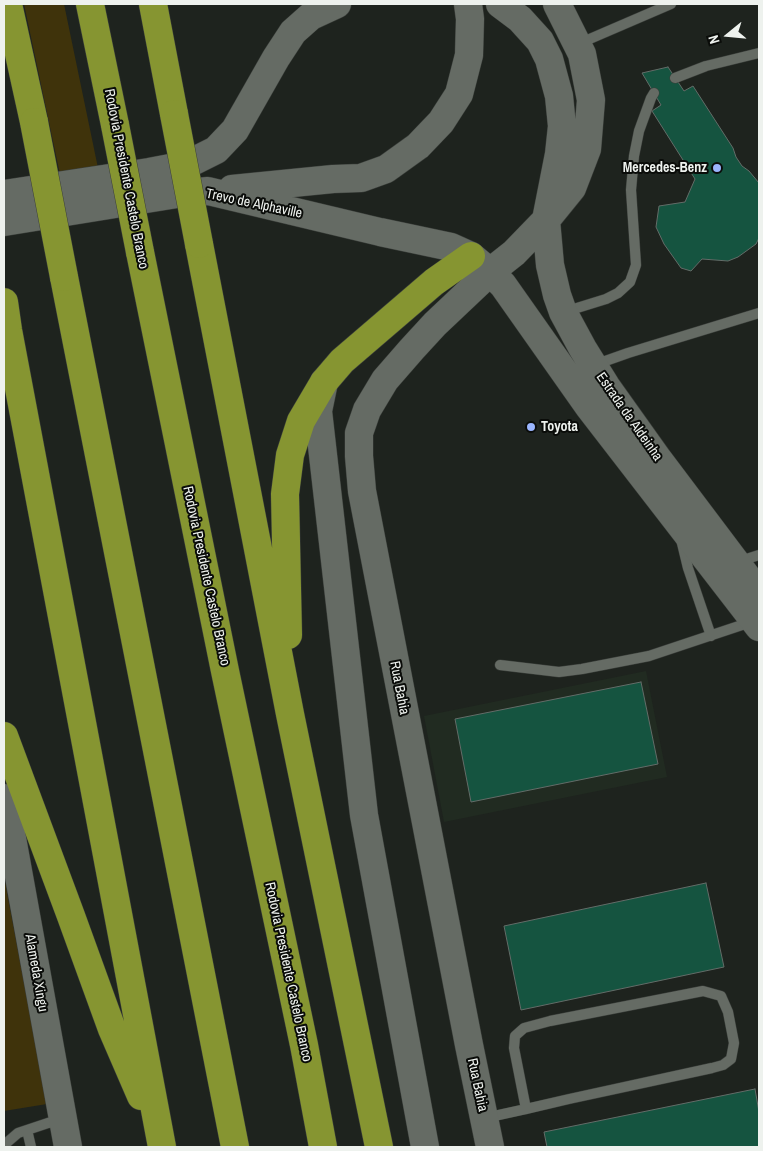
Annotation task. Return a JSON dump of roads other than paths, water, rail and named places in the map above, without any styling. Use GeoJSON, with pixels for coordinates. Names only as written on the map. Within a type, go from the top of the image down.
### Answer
{"type":"FeatureCollection","features":[{"type":"Feature","properties":{"kind":"highway"},"geometry":{"type":"LineString","coordinates":[[8,4],[34,122],[235,1147]]}},
{"type":"Feature","properties":{"kind":"highway","name":"Rodovia Presidente Castelo Branco"},"geometry":{"type":"LineString","coordinates":[[90,4],[223,661],[304,1045],[323,1147]]}},
{"type":"Feature","properties":{"kind":"highway"},"geometry":{"type":"LineString","coordinates":[[153,4],[290,714],[379,1147]]}},
{"type":"Feature","properties":{"kind":"highway"},"geometry":{"type":"LineString","coordinates":[[290,714],[285,494],[290,455],[301,421],[324,382],[342,361],[434,282],[481,264]]}},
{"type":"Feature","properties":{"kind":"highway"},"geometry":{"type":"LineString","coordinates":[[5,321],[161,1143]]}},
{"type":"Feature","properties":{"kind":"highway"},"geometry":{"type":"LineString","coordinates":[[4,736],[112,1030],[161,1143]]}},
{"type":"Feature","properties":{"kind":"main road"},"geometry":{"type":"LineString","coordinates":[[4,194],[186,166],[216,150],[234,130],[293,32],[312,16],[337,4]]}},
{"type":"Feature","properties":{"kind":"main road"},"geometry":{"type":"LineString","coordinates":[[208,191],[360,178],[386,169],[402,158],[418,146],[441,122],[459,94],[469,55],[470,19],[468,4]]}},
{"type":"Feature","properties":{"kind":"main road","name":"Estrada da Aldeinha"},"geometry":{"type":"LineString","coordinates":[[500,4],[520,19],[540,41],[549,59],[559,96],[562,126],[559,154],[546,220],[550,264],[562,312],[606,386],[653,452],[748,559],[759,593]]}},
{"type":"Feature","properties":{"kind":"main road","name":"Rua Bahia"},"geometry":{"type":"LineString","coordinates":[[490,1147],[372,549],[362,492],[358,456],[359,433],[367,410],[386,380],[435,324],[481,264],[514,253],[546,220],[572,188],[587,149],[591,100],[582,54],[557,4]]}},
{"type":"Feature","properties":{"kind":"main road","name":"Trevo de Alphaville"},"geometry":{"type":"LineString","coordinates":[[4,222],[177,194],[208,191],[451,247],[481,264]]}},
{"type":"Feature","properties":{"kind":"main road","name":"Estrada da Aldeinha"},"geometry":{"type":"LineString","coordinates":[[481,264],[502,285],[590,407],[757,624]]}},
{"type":"Feature","properties":{"kind":"main road"},"geometry":{"type":"LineString","coordinates":[[526,318],[562,312]]}},
{"type":"Feature","properties":{"kind":"main road"},"geometry":{"type":"LineString","coordinates":[[324,382],[318,411],[364,815],[424,1147]]}},
{"type":"Feature","properties":{"kind":"main road","name":"Alameda Xingu"},"geometry":{"type":"LineString","coordinates":[[4,798],[68,1147]]}},
{"type":"Feature","properties":{"kind":"lane"},"geometry":{"type":"LineString","coordinates":[[578,44],[671,4]]}},
{"type":"Feature","properties":{"kind":"lane"},"geometry":{"type":"LineString","coordinates":[[675,78],[706,66],[759,53]]}},
{"type":"Feature","properties":{"kind":"lane"},"geometry":{"type":"LineString","coordinates":[[562,312],[606,299],[630,282],[636,265],[631,190],[634,156],[639,131],[654,93]]}},
{"type":"Feature","properties":{"kind":"lane"},"geometry":{"type":"LineString","coordinates":[[593,365],[759,313]]}},
{"type":"Feature","properties":{"kind":"lane"},"geometry":{"type":"LineString","coordinates":[[675,517],[688,568],[711,636]]}},
{"type":"Feature","properties":{"kind":"lane"},"geometry":{"type":"LineString","coordinates":[[500,665],[559,672],[582,670],[649,656],[711,636],[757,624]]}},
{"type":"Feature","properties":{"kind":"lane"},"geometry":{"type":"LineString","coordinates":[[484,1118],[526,1109],[723,1064],[731,1060],[734,1043],[728,1012],[720,996],[703,991],[695,992],[524,1028],[515,1036],[514,1048],[526,1109]]}},
{"type":"Feature","properties":{"kind":"lane"},"geometry":{"type":"LineString","coordinates":[[4,1145],[18,1133],[63,1120]]}},
{"type":"Feature","properties":{"kind":"lane"},"geometry":{"type":"LineString","coordinates":[[27,1130],[31,1147]]}},
{"type":"Feature","properties":{"kind":"place","name":"Mercedes-Benz"},"geometry":{"type":"Point","coordinates":[717,168]}},
{"type":"Feature","properties":{"kind":"place","name":"Toyota"},"geometry":{"type":"Point","coordinates":[531,427]}}]}
